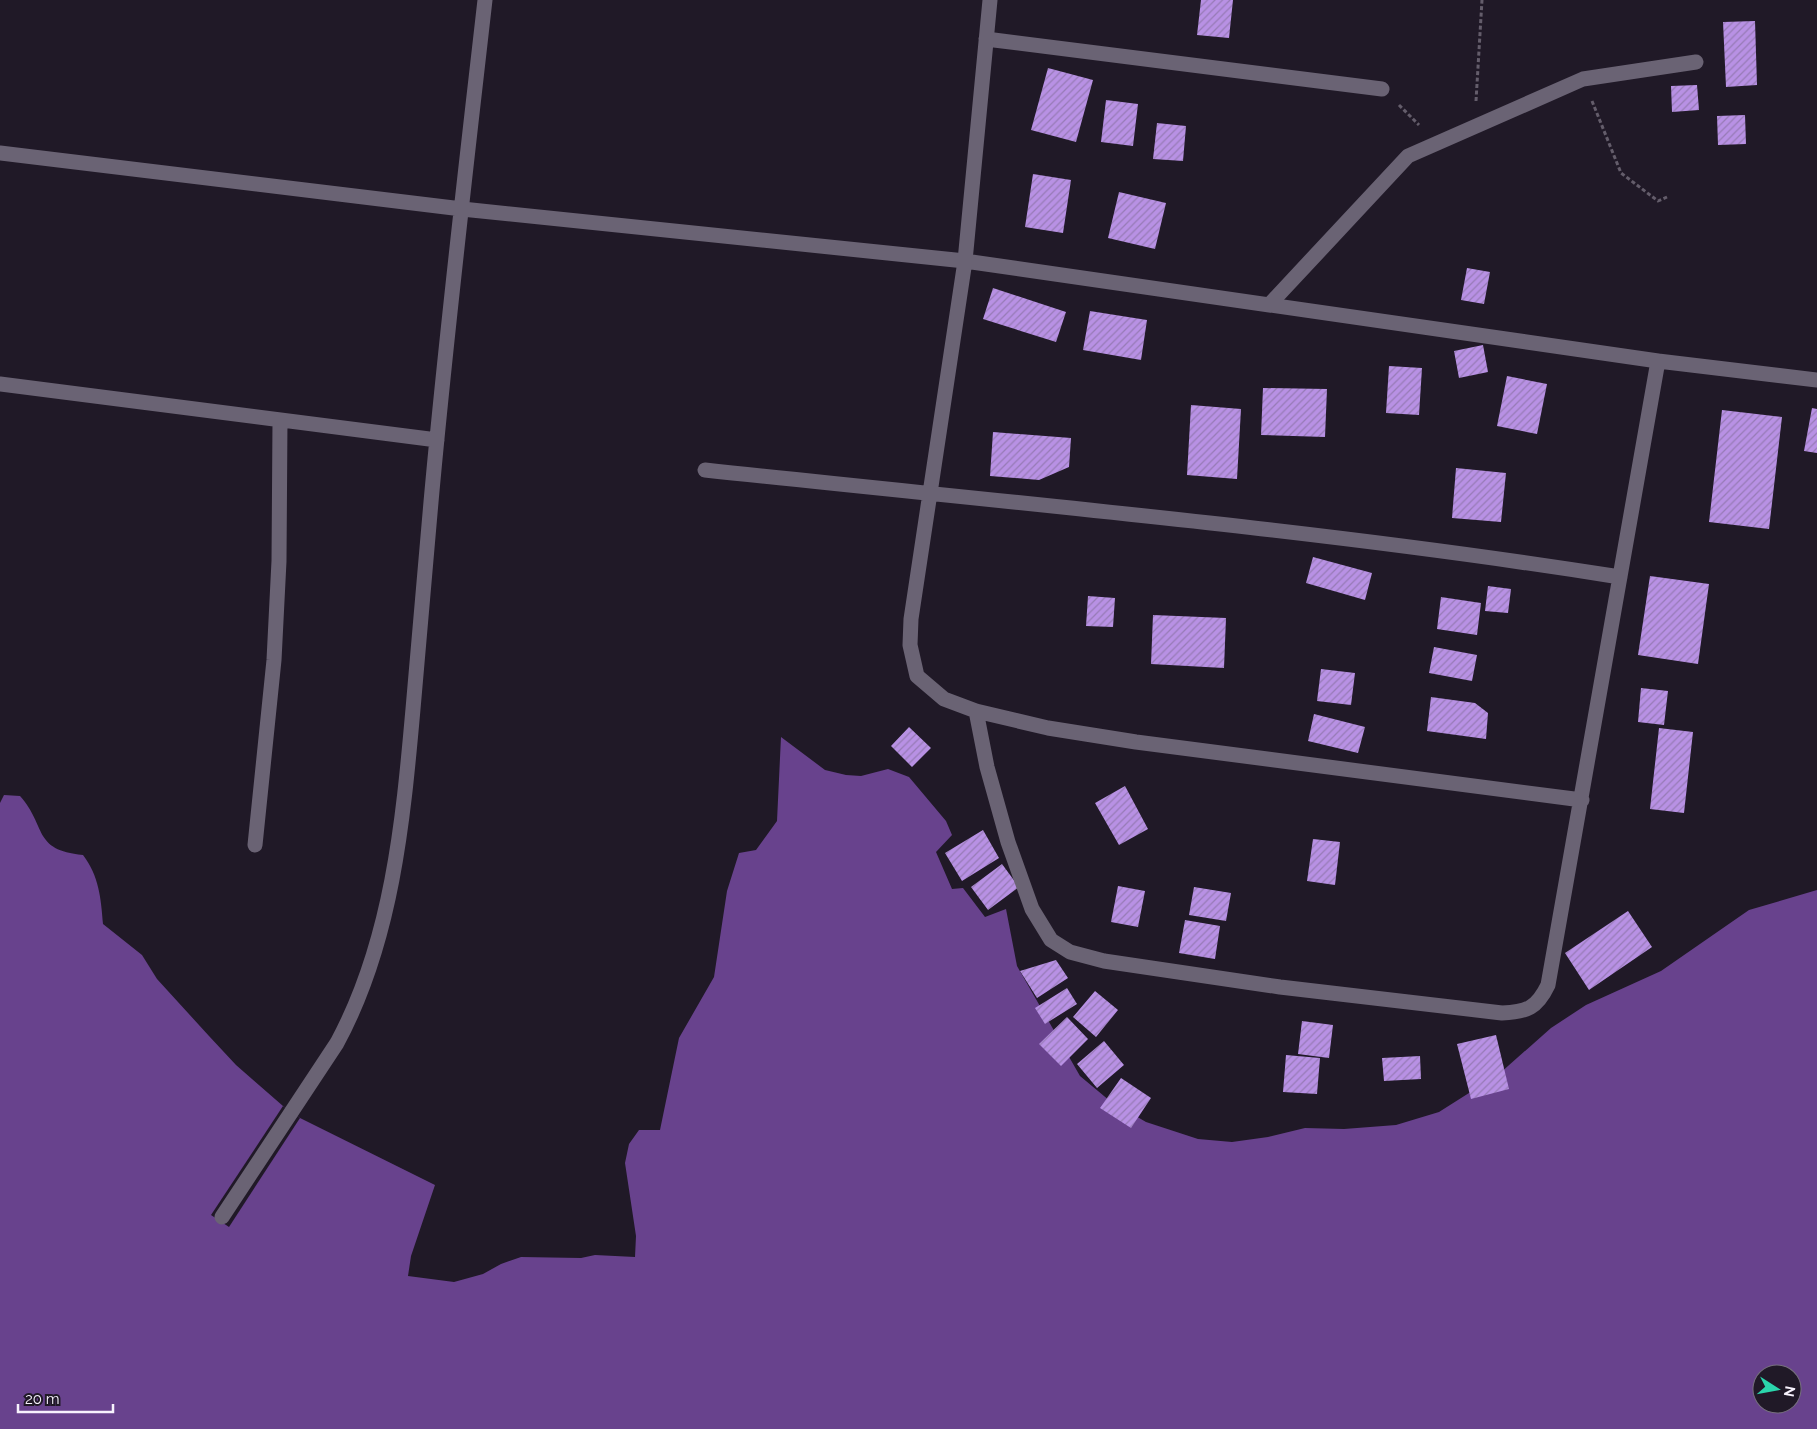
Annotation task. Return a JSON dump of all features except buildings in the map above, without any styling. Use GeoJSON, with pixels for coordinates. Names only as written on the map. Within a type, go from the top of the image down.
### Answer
{"type":"FeatureCollection","features":[{"type":"Feature","properties":{"kind":"street"},"geometry":{"type":"LineString","coordinates":[[222,1218],[337,1043],[350,1018],[370,966],[392,879],[405,802],[437,440],[484,0]]}},
{"type":"Feature","properties":{"kind":"street"},"geometry":{"type":"LineString","coordinates":[[990,0],[965,261],[912,619],[910,645],[917,676],[944,699],[976,712],[1048,728],[1136,742],[1582,800]]}},
{"type":"Feature","properties":{"kind":"street"},"geometry":{"type":"LineString","coordinates":[[986,40],[1382,88]]}},
{"type":"Feature","properties":{"kind":"street"},"geometry":{"type":"LineString","coordinates":[[1269,305],[1408,156],[1583,79],[1696,62]]}},
{"type":"Feature","properties":{"kind":"street"},"geometry":{"type":"LineString","coordinates":[[0,153],[462,209],[965,261],[1658,361],[1817,380]]}},
{"type":"Feature","properties":{"kind":"street"},"geometry":{"type":"LineString","coordinates":[[976,712],[987,767],[1008,842],[1032,909],[1051,940],[1070,952],[1104,961],[1270,986],[1502,1013],[1519,1012],[1531,1008],[1541,999],[1548,985],[1658,361]]}},
{"type":"Feature","properties":{"kind":"street"},"geometry":{"type":"LineString","coordinates":[[0,384],[437,440]]}},
{"type":"Feature","properties":{"kind":"street"},"geometry":{"type":"LineString","coordinates":[[255,845],[274,660],[279,562],[280,420]]}},
{"type":"Feature","properties":{"kind":"street"},"geometry":{"type":"LineString","coordinates":[[706,470],[1131,513],[1342,537],[1620,577]]}},
{"type":"Feature","properties":{"kind":"path"},"geometry":{"type":"LineString","coordinates":[[1475,126],[1482,0]]}},
{"type":"Feature","properties":{"kind":"path"},"geometry":{"type":"LineString","coordinates":[[1583,79],[1621,172],[1658,201],[1667,197]]}},
{"type":"Feature","properties":{"kind":"path"},"geometry":{"type":"LineString","coordinates":[[1382,88],[1437,143]]}},
{"type":"Feature","properties":{"kind":"shaded area"},"geometry":{"type":"Polygon","coordinates":[[[781,737],[825,770],[861,776],[888,769],[909,777],[946,821],[952,835],[936,852],[952,889],[963,888],[985,917],[1006,909],[1017,966],[1080,1076],[1110,1101],[1146,1122],[1198,1139],[1232,1142],[1268,1137],[1305,1128],[1344,1129],[1396,1125],[1439,1112],[1499,1074],[1551,1028],[1586,1005],[1661,971],[1749,910],[1817,890],[1817,1429],[0,1429],[0,803],[4,795],[20,796],[34,817],[42,835],[55,848],[83,855],[96,879],[103,924],[142,955],[157,979],[236,1065],[283,1106],[300,1118],[435,1185],[411,1256],[408,1276],[454,1282],[483,1274],[501,1264],[521,1257],[581,1258],[595,1255],[635,1257],[636,1236],[625,1163],[629,1144],[639,1130],[660,1130],[679,1038],[714,977],[727,891],[739,853],[756,850],[777,821],[781,737]]]}},
{"type":"Feature","properties":{"kind":"pier"},"geometry":{"type":"Polygon","coordinates":[[[283,1106],[300,1118],[229,1227],[211,1215],[283,1106]]]}}]}
